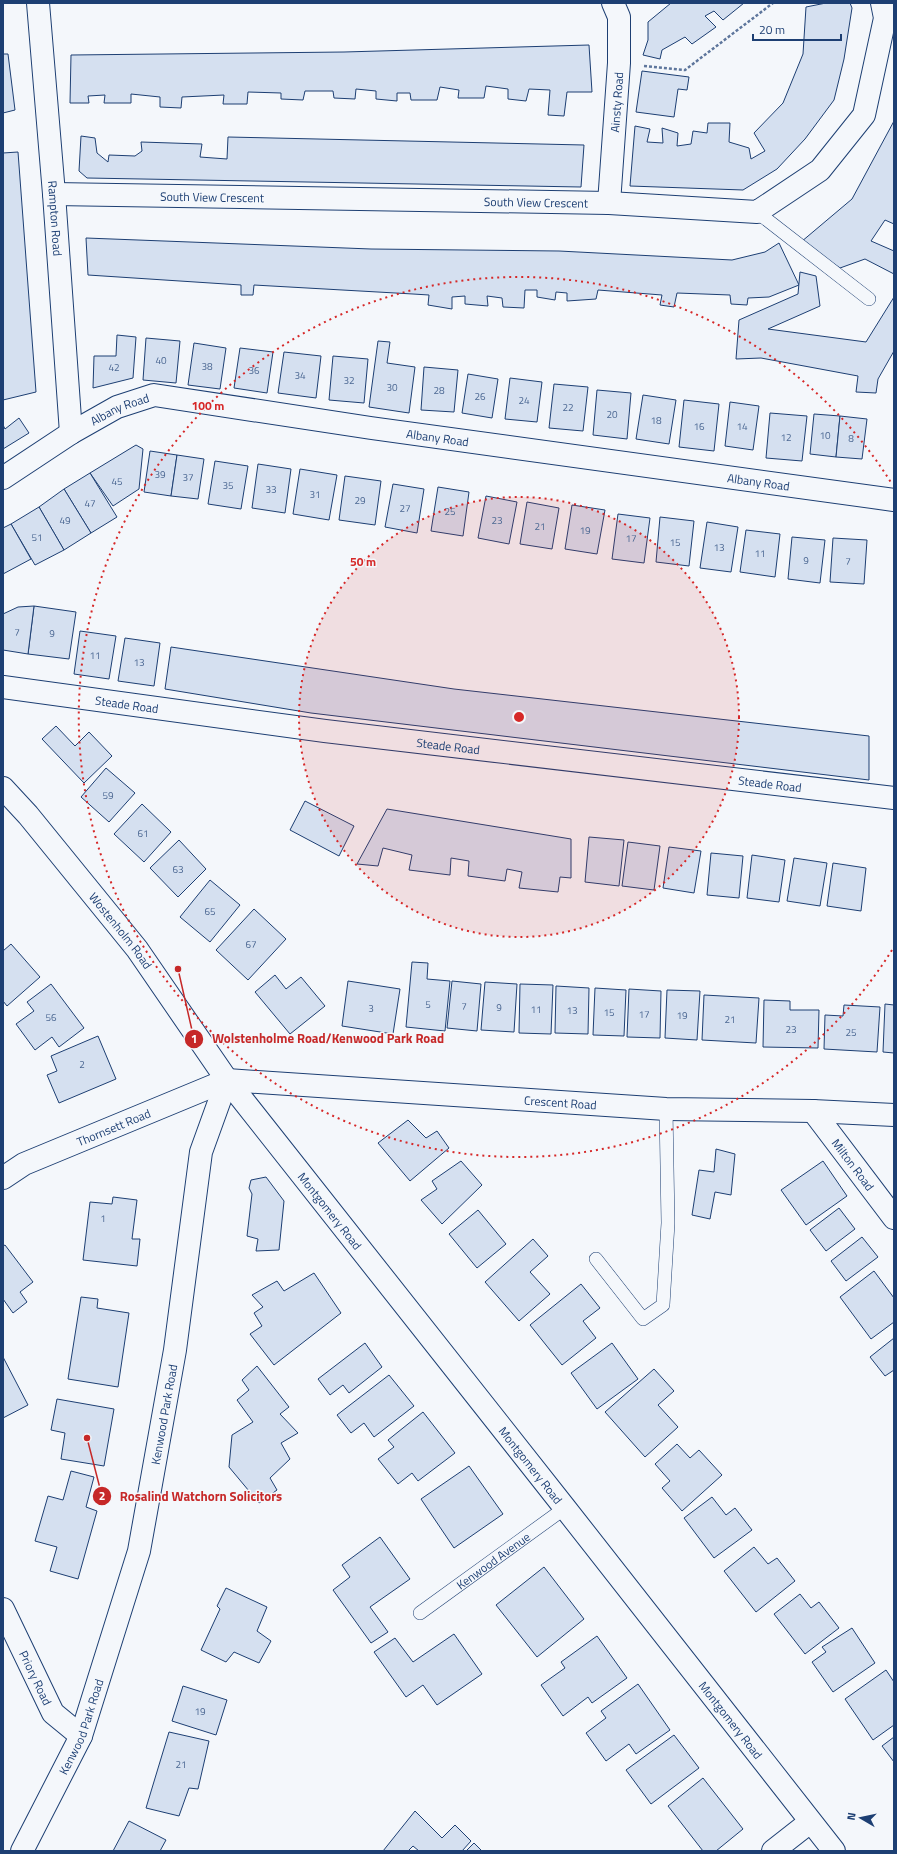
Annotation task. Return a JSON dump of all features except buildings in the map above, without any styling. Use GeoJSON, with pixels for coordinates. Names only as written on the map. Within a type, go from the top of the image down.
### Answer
{"type":"FeatureCollection","features":[{"type":"Feature","properties":{"kind":"street","name":"Rampton Road"},"geometry":{"type":"LineString","coordinates":[[38,3],[54,194],[71,433]]}},
{"type":"Feature","properties":{"kind":"street","name":"Ainsty Road"},"geometry":{"type":"LineString","coordinates":[[610,203],[619,63],[619,17],[613,3]]}},
{"type":"Feature","properties":{"kind":"street"},"geometry":{"type":"LineString","coordinates":[[757,212],[820,170],[864,115],[885,18],[882,3]]}},
{"type":"Feature","properties":{"kind":"street","name":"South View Crescent"},"geometry":{"type":"LineString","coordinates":[[54,194],[610,203],[757,212]]}},
{"type":"Feature","properties":{"kind":"street","name":"Albany Road"},"geometry":{"type":"LineString","coordinates":[[3,478],[71,433],[117,408],[154,395],[371,428],[894,500]]}},
{"type":"Feature","properties":{"kind":"street","name":"Steade Road"},"geometry":{"type":"LineString","coordinates":[[3,687],[325,731],[894,798]]}},
{"type":"Feature","properties":{"kind":"street","name":"Wostenholm Road"},"geometry":{"type":"LineString","coordinates":[[3,788],[28,815],[136,949],[227,1080]]}},
{"type":"Feature","properties":{"kind":"street","name":"Crescent Road"},"geometry":{"type":"LineString","coordinates":[[227,1080],[666,1108],[812,1111],[894,1115]]}},
{"type":"Feature","properties":{"kind":"street","name":"Thornsett Road"},"geometry":{"type":"LineString","coordinates":[[3,1178],[24,1164],[227,1080]]}},
{"type":"Feature","properties":{"kind":"street","name":"Montgomery Road"},"geometry":{"type":"LineString","coordinates":[[227,1080],[834,1851]]}},
{"type":"Feature","properties":{"kind":"street","name":"Kenwood Park Road"},"geometry":{"type":"LineString","coordinates":[[22,1851],[81,1736],[139,1551],[175,1350],[201,1152],[227,1080]]}},
{"type":"Feature","properties":{"kind":"street","name":"Milton Road"},"geometry":{"type":"LineString","coordinates":[[812,1111],[894,1218]]}},
{"type":"Feature","properties":{"kind":"street","name":"Priory Road"},"geometry":{"type":"LineString","coordinates":[[3,1609],[53,1713],[81,1736]]}},
{"type":"Feature","properties":{"kind":"street"},"geometry":{"type":"LineString","coordinates":[[773,1851],[810,1822]]}},
{"type":"Feature","properties":{"kind":"lane"},"geometry":{"type":"LineString","coordinates":[[757,212],[869,299]]}},
{"type":"Feature","properties":{"kind":"lane"},"geometry":{"type":"LineString","coordinates":[[596,1259],[643,1319],[663,1305],[668,1223],[666,1108]]}},
{"type":"Feature","properties":{"kind":"lane","name":"Kenwood Avenue"},"geometry":{"type":"LineString","coordinates":[[420,1613],[565,1508]]}},
{"type":"Feature","properties":{"kind":"path"},"geometry":{"type":"LineString","coordinates":[[619,63],[685,70],[773,3]]}},
{"type":"Feature","properties":{"kind":"place","name":"Wolstenholme Road/Kenwood Park Road"},"geometry":{"type":"Point","coordinates":[178,969]}},
{"type":"Feature","properties":{"kind":"place","name":"Rosalind Watchorn Solicitors"},"geometry":{"type":"Point","coordinates":[87,1438]}}]}
